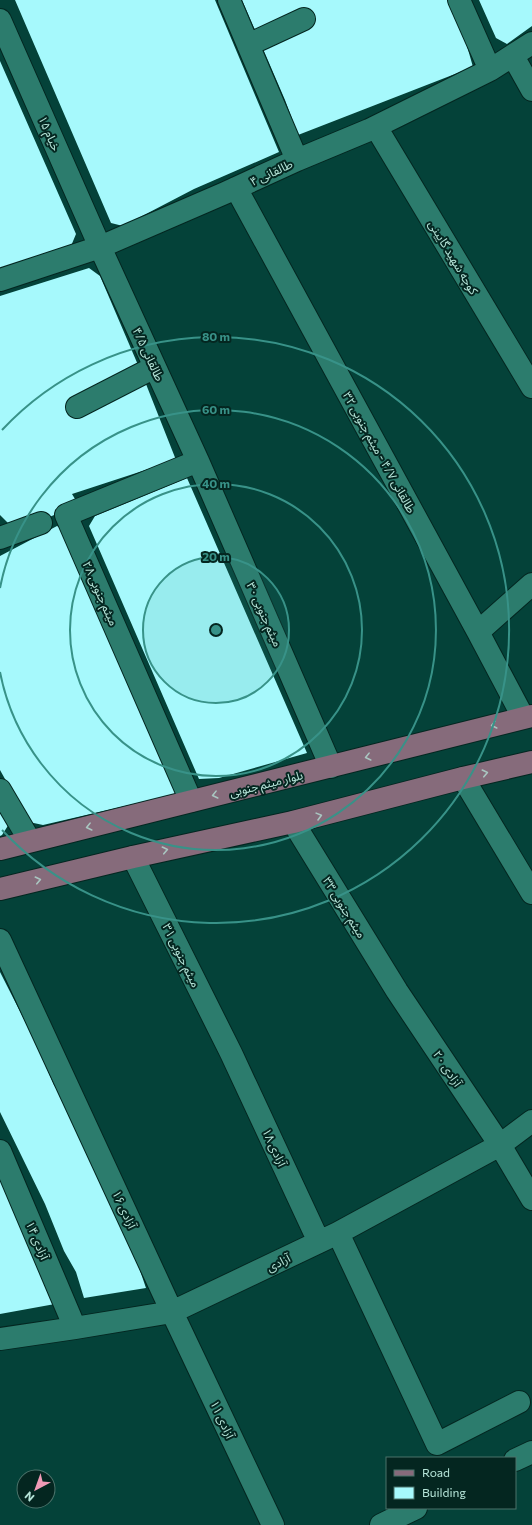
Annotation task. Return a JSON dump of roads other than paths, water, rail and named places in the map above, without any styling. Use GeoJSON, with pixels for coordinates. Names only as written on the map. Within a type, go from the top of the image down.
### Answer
{"type":"FeatureCollection","features":[{"type":"Feature","properties":{"kind":"main road","name":"بلوار میثم جنوبی"},"geometry":{"type":"LineString","coordinates":[[0,849],[331,767],[528,716]]}},
{"type":"Feature","properties":{"kind":"main road"},"geometry":{"type":"LineString","coordinates":[[0,889],[133,857],[293,822],[463,778],[532,762]]}},
{"type":"Feature","properties":{"kind":"street"},"geometry":{"type":"LineString","coordinates":[[229,0],[297,160]]}},
{"type":"Feature","properties":{"kind":"street"},"geometry":{"type":"LineString","coordinates":[[459,0],[490,70]]}},
{"type":"Feature","properties":{"kind":"street"},"geometry":{"type":"LineString","coordinates":[[248,45],[304,19]]}},
{"type":"Feature","properties":{"kind":"street","name":"خیام ۱۵"},"geometry":{"type":"LineString","coordinates":[[0,20],[100,247]]}},
{"type":"Feature","properties":{"kind":"street","name":"طالقانی ۴"},"geometry":{"type":"LineString","coordinates":[[0,280],[100,247],[297,160],[376,127],[490,70],[532,43]]}},
{"type":"Feature","properties":{"kind":"street"},"geometry":{"type":"LineString","coordinates":[[513,56],[532,90]]}},
{"type":"Feature","properties":{"kind":"street","name":"کوچه شهید گایینی"},"geometry":{"type":"LineString","coordinates":[[376,127],[532,386]]}},
{"type":"Feature","properties":{"kind":"street","name":"طالقانی ۴/۷ - میثم جنوبی ۳۲"},"geometry":{"type":"LineString","coordinates":[[236,188],[478,632],[528,716]]}},
{"type":"Feature","properties":{"kind":"street","name":"طالقانی ۴/۵"},"geometry":{"type":"LineString","coordinates":[[100,247],[198,461]]}},
{"type":"Feature","properties":{"kind":"street"},"geometry":{"type":"LineString","coordinates":[[77,407],[155,367]]}},
{"type":"Feature","properties":{"kind":"street","name":"میثم جنوبی ۳۰"},"geometry":{"type":"LineString","coordinates":[[198,461],[331,767]]}},
{"type":"Feature","properties":{"kind":"street","name":"میثم جنوبی ۲۸"},"geometry":{"type":"LineString","coordinates":[[191,801],[66,515],[198,461]]}},
{"type":"Feature","properties":{"kind":"street"},"geometry":{"type":"LineString","coordinates":[[0,538],[41,523]]}},
{"type":"Feature","properties":{"kind":"street"},"geometry":{"type":"LineString","coordinates":[[478,632],[532,584]]}},
{"type":"Feature","properties":{"kind":"street"},"geometry":{"type":"LineString","coordinates":[[463,778],[532,893]]}},
{"type":"Feature","properties":{"kind":"street"},"geometry":{"type":"LineString","coordinates":[[0,790],[30,841]]}},
{"type":"Feature","properties":{"kind":"street","name":"میثم جنوبی ۳۳"},"geometry":{"type":"LineString","coordinates":[[293,822],[396,991]]}},
{"type":"Feature","properties":{"kind":"street","name":"میثم جنوبی ۳۱"},"geometry":{"type":"LineString","coordinates":[[133,857],[231,1053]]}},
{"type":"Feature","properties":{"kind":"street","name":"آزادی ۱۶"},"geometry":{"type":"LineString","coordinates":[[0,940],[172,1312]]}},
{"type":"Feature","properties":{"kind":"street","name":"آزادی ۲۰"},"geometry":{"type":"LineString","coordinates":[[396,991],[500,1145],[532,1199]]}},
{"type":"Feature","properties":{"kind":"street","name":"آزادی ۱۸"},"geometry":{"type":"LineString","coordinates":[[231,1053],[437,1444],[519,1402]]}},
{"type":"Feature","properties":{"kind":"street","name":"آزادی"},"geometry":{"type":"LineString","coordinates":[[0,1339],[172,1312],[329,1237],[500,1145],[532,1121]]}},
{"type":"Feature","properties":{"kind":"street","name":"آزادی ۱۴"},"geometry":{"type":"LineString","coordinates":[[0,1151],[76,1328]]}},
{"type":"Feature","properties":{"kind":"street","name":"آزادی ۱۱"},"geometry":{"type":"LineString","coordinates":[[172,1312],[274,1525]]}},
{"type":"Feature","properties":{"kind":"street"},"geometry":{"type":"LineString","coordinates":[[516,1460],[532,1452]]}},
{"type":"Feature","properties":{"kind":"street"},"geometry":{"type":"LineString","coordinates":[[381,1525],[414,1509]]}}]}
